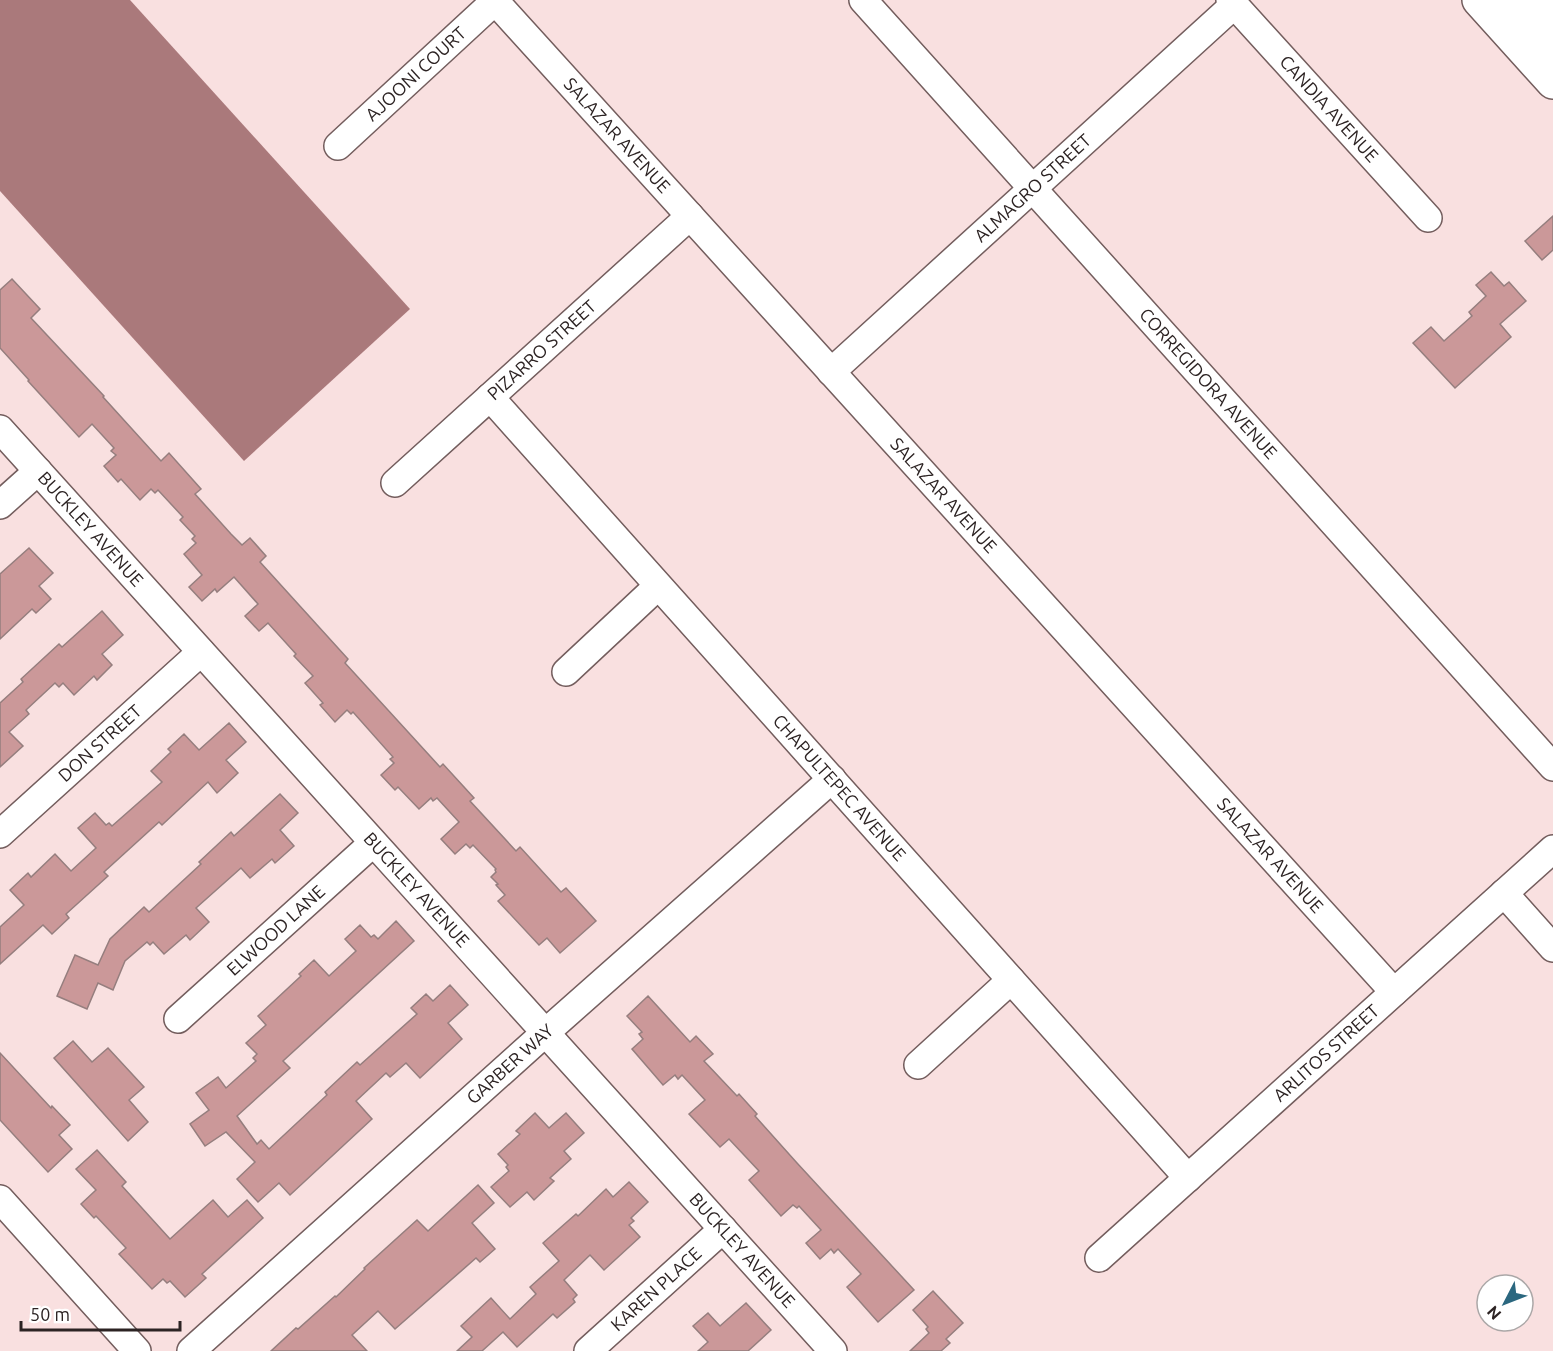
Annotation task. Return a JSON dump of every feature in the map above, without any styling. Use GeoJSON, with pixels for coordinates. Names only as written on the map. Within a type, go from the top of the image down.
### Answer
{"type":"FeatureCollection","features":[{"type":"Feature","properties":{"kind":"main road"},"geometry":{"type":"LineString","coordinates":[[1479,0],[1553,82]]}},
{"type":"Feature","properties":{"kind":"main road"},"geometry":{"type":"LineString","coordinates":[[1512,0],[1553,46]]}},
{"type":"Feature","properties":{"kind":"main road"},"geometry":{"type":"LineString","coordinates":[[1545,0],[1553,9]]}},
{"type":"Feature","properties":{"kind":"street","name":"CORREGIDORA AVENUE"},"geometry":{"type":"LineString","coordinates":[[863,0],[1553,767]]}},
{"type":"Feature","properties":{"kind":"street","name":"AJOONI COURT"},"geometry":{"type":"LineString","coordinates":[[338,146],[494,1]]}},
{"type":"Feature","properties":{"kind":"street","name":"SALAZAR AVENUE"},"geometry":{"type":"LineString","coordinates":[[494,1],[1394,992]]}},
{"type":"Feature","properties":{"kind":"street","name":"ALMAGRO STREET"},"geometry":{"type":"LineString","coordinates":[[831,372],[1232,2]]}},
{"type":"Feature","properties":{"kind":"street","name":"CANDIA AVENUE"},"geometry":{"type":"LineString","coordinates":[[1232,2],[1428,218]]}},
{"type":"Feature","properties":{"kind":"street","name":"PIZARRO STREET"},"geometry":{"type":"LineString","coordinates":[[395,483],[690,216]]}},
{"type":"Feature","properties":{"kind":"street","name":"CHAPULTEPEC AVENUE"},"geometry":{"type":"LineString","coordinates":[[490,398],[1188,1178]]}},
{"type":"Feature","properties":{"kind":"street","name":"BUCKLEY AVENUE"},"geometry":{"type":"LineString","coordinates":[[0,429],[833,1351]]}},
{"type":"Feature","properties":{"kind":"street"},"geometry":{"type":"LineString","coordinates":[[0,505],[38,471]]}},
{"type":"Feature","properties":{"kind":"street"},"geometry":{"type":"LineString","coordinates":[[566,672],[658,586]]}},
{"type":"Feature","properties":{"kind":"street","name":"DON STREET"},"geometry":{"type":"LineString","coordinates":[[0,834],[201,652]]}},
{"type":"Feature","properties":{"kind":"street","name":"GARBER WAY"},"geometry":{"type":"LineString","coordinates":[[191,1351],[832,779]]}},
{"type":"Feature","properties":{"kind":"street","name":"ELWOOD LANE"},"geometry":{"type":"LineString","coordinates":[[178,1019],[373,843]]}},
{"type":"Feature","properties":{"kind":"street","name":"ARLITOS STREET"},"geometry":{"type":"LineString","coordinates":[[1099,1258],[1553,849]]}},
{"type":"Feature","properties":{"kind":"street"},"geometry":{"type":"LineString","coordinates":[[1504,893],[1553,948]]}},
{"type":"Feature","properties":{"kind":"street"},"geometry":{"type":"LineString","coordinates":[[918,1065],[1011,980]]}},
{"type":"Feature","properties":{"kind":"street"},"geometry":{"type":"LineString","coordinates":[[0,1199],[137,1351]]}},
{"type":"Feature","properties":{"kind":"street","name":"KAREN PLACE"},"geometry":{"type":"LineString","coordinates":[[588,1351],[723,1229]]}},
{"type":"Feature","properties":{"kind":"shaded area"},"geometry":{"type":"Polygon","coordinates":[[[0,0],[130,0],[410,309],[244,461],[0,191],[0,0]]]}},
{"type":"Feature","properties":{"kind":"building"},"geometry":{"type":"Polygon","coordinates":[[[1553,216],[1553,250],[1542,260],[1525,241],[1553,216]]]}},
{"type":"Feature","properties":{"kind":"building"},"geometry":{"type":"Polygon","coordinates":[[[1491,272],[1504,286],[1509,282],[1526,301],[1500,324],[1511,337],[1455,388],[1413,343],[1431,327],[1444,341],[1472,316],[1469,312],[1486,296],[1476,285],[1491,272]]]}},
{"type":"Feature","properties":{"kind":"building"},"geometry":{"type":"Polygon","coordinates":[[[12,279],[40,309],[31,318],[161,461],[169,453],[201,489],[195,494],[231,534],[242,545],[250,538],[266,556],[260,562],[348,659],[345,663],[440,767],[443,764],[474,798],[470,801],[516,851],[520,847],[561,892],[566,888],[596,921],[560,953],[547,938],[539,945],[498,901],[505,895],[491,877],[496,869],[473,845],[470,848],[466,844],[455,854],[441,839],[459,822],[437,798],[433,801],[431,798],[419,809],[398,787],[395,790],[381,775],[394,763],[390,759],[393,757],[353,712],[351,714],[347,710],[335,722],[320,705],[323,703],[305,683],[313,676],[294,656],[296,654],[268,623],[259,631],[245,616],[258,604],[234,577],[202,601],[189,587],[202,575],[184,554],[196,543],[192,539],[195,536],[180,520],[183,517],[158,490],[155,493],[151,489],[140,500],[121,479],[118,482],[104,466],[116,455],[111,451],[114,448],[92,424],[79,437],[0,348],[0,290],[12,279]]]}},
{"type":"Feature","properties":{"kind":"building"},"geometry":{"type":"Polygon","coordinates":[[[29,548],[53,573],[39,586],[51,599],[36,613],[32,609],[0,639],[0,574],[29,548]]]}},
{"type":"Feature","properties":{"kind":"building"},"geometry":{"type":"Polygon","coordinates":[[[102,611],[123,635],[102,654],[112,665],[97,680],[94,676],[74,695],[63,683],[59,687],[55,683],[26,710],[29,714],[9,732],[23,746],[0,767],[0,703],[23,682],[21,679],[59,644],[62,647],[102,611]]]}},
{"type":"Feature","properties":{"kind":"building"},"geometry":{"type":"Polygon","coordinates":[[[229,723],[246,742],[226,760],[238,773],[217,793],[208,782],[162,825],[159,822],[104,872],[108,876],[66,914],[69,918],[52,934],[43,925],[0,964],[0,927],[24,905],[10,890],[28,873],[31,877],[55,854],[71,871],[96,848],[78,828],[95,813],[106,825],[109,823],[112,826],[162,782],[151,771],[171,752],[168,749],[184,734],[199,750],[229,723]]]}},
{"type":"Feature","properties":{"kind":"building"},"geometry":{"type":"Polygon","coordinates":[[[280,794],[298,813],[280,830],[294,846],[275,863],[272,859],[250,878],[241,868],[196,908],[209,922],[190,940],[186,935],[164,954],[153,942],[150,945],[147,942],[125,961],[113,990],[98,983],[87,1009],[57,996],[75,955],[98,965],[110,939],[144,907],[149,912],[201,864],[199,862],[231,832],[234,836],[280,794]]]}},
{"type":"Feature","properties":{"kind":"building"},"geometry":{"type":"Polygon","coordinates":[[[396,921],[414,941],[283,1061],[290,1068],[237,1116],[257,1144],[261,1140],[269,1149],[327,1095],[325,1092],[357,1062],[360,1065],[417,1014],[411,1008],[426,994],[433,1001],[450,985],[468,1005],[448,1023],[462,1039],[420,1078],[406,1063],[390,1077],[386,1073],[356,1101],[372,1119],[290,1195],[279,1183],[258,1202],[237,1179],[255,1162],[226,1132],[205,1146],[190,1124],[209,1110],[196,1093],[218,1077],[226,1088],[256,1061],[253,1058],[257,1054],[246,1043],[266,1025],[258,1016],[301,976],[299,974],[314,960],[329,976],[356,951],[345,939],[360,925],[371,937],[374,935],[378,939],[396,921]]]}},
{"type":"Feature","properties":{"kind":"building"},"geometry":{"type":"Polygon","coordinates":[[[648,996],[690,1042],[696,1036],[713,1054],[704,1061],[737,1096],[739,1094],[757,1114],[755,1116],[914,1290],[878,1322],[847,1287],[861,1274],[838,1249],[834,1253],[831,1249],[820,1259],[806,1243],[821,1230],[799,1206],[797,1208],[793,1205],[781,1216],[749,1180],[759,1171],[729,1139],[720,1147],[689,1114],[705,1100],[682,1075],[678,1079],[675,1075],[663,1085],[632,1049],[643,1039],[639,1034],[642,1032],[627,1016],[648,996]]]}},
{"type":"Feature","properties":{"kind":"building"},"geometry":{"type":"Polygon","coordinates":[[[73,1041],[92,1062],[108,1048],[144,1087],[129,1100],[148,1122],[128,1141],[54,1058],[73,1041]]]}},
{"type":"Feature","properties":{"kind":"building"},"geometry":{"type":"Polygon","coordinates":[[[0,1053],[70,1125],[59,1135],[72,1149],[48,1172],[0,1120],[0,1053]]]}},
{"type":"Feature","properties":{"kind":"building"},"geometry":{"type":"Polygon","coordinates":[[[535,1113],[549,1128],[566,1113],[584,1133],[564,1151],[571,1159],[550,1178],[554,1181],[534,1200],[527,1192],[510,1207],[491,1187],[509,1171],[506,1167],[508,1165],[498,1154],[520,1134],[516,1131],[535,1113]]]}},
{"type":"Feature","properties":{"kind":"building"},"geometry":{"type":"Polygon","coordinates":[[[97,1150],[126,1182],[122,1186],[170,1239],[213,1200],[228,1217],[247,1200],[263,1218],[202,1274],[206,1278],[185,1297],[170,1281],[167,1283],[163,1279],[152,1289],[119,1254],[126,1248],[96,1216],[94,1218],[81,1204],[96,1190],[76,1169],[97,1150]]]}},
{"type":"Feature","properties":{"kind":"building"},"geometry":{"type":"Polygon","coordinates":[[[629,1182],[648,1202],[631,1218],[634,1221],[629,1225],[640,1237],[604,1270],[590,1255],[564,1280],[577,1295],[573,1299],[575,1302],[557,1318],[553,1314],[517,1347],[503,1332],[482,1351],[457,1351],[472,1337],[461,1326],[491,1298],[510,1319],[536,1294],[530,1287],[559,1261],[543,1243],[576,1214],[578,1216],[606,1189],[613,1197],[629,1182]]]}},
{"type":"Feature","properties":{"kind":"building"},"geometry":{"type":"Polygon","coordinates":[[[478,1185],[494,1203],[472,1223],[495,1249],[480,1262],[476,1258],[395,1329],[378,1311],[352,1335],[367,1351],[271,1351],[336,1297],[417,1220],[428,1231],[478,1185]]]}},
{"type":"Feature","properties":{"kind":"building"},"geometry":{"type":"Polygon","coordinates":[[[933,1291],[963,1323],[946,1339],[950,1343],[941,1351],[910,1351],[929,1333],[926,1329],[928,1327],[913,1310],[933,1291]]]}},
{"type":"Feature","properties":{"kind":"building"},"geometry":{"type":"Polygon","coordinates":[[[746,1303],[771,1330],[748,1351],[698,1351],[708,1342],[693,1326],[708,1313],[720,1326],[746,1303]]]}}]}
